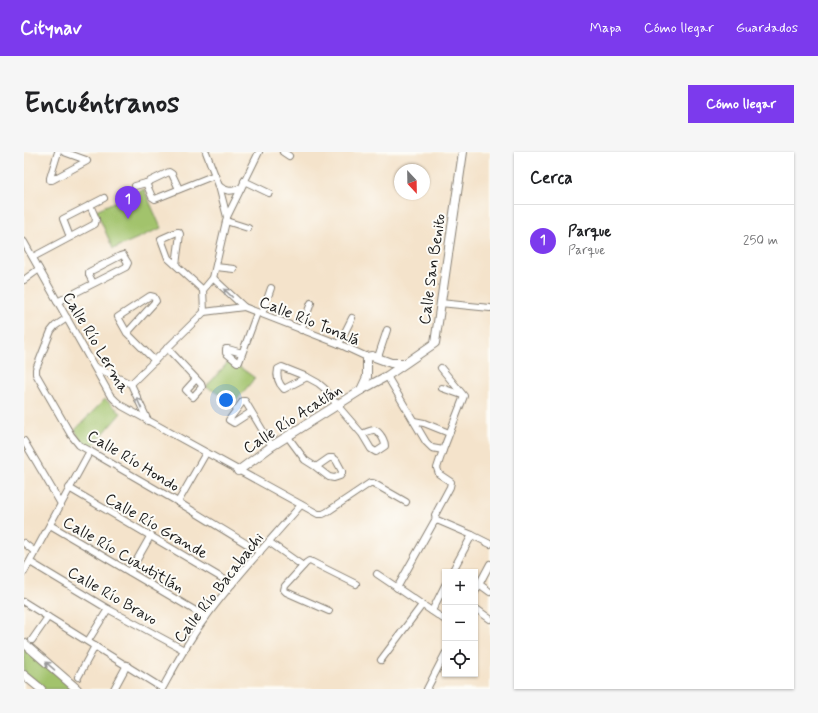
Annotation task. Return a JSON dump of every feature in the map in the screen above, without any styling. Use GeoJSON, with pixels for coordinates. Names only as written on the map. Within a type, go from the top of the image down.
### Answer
{"type":"FeatureCollection","features":[{"type":"Feature","properties":{"kind":"street"},"geometry":{"type":"LineString","coordinates":[[58,152],[50,180],[87,161],[64,152]]}},
{"type":"Feature","properties":{"kind":"street"},"geometry":{"type":"LineString","coordinates":[[206,152],[219,186],[227,219]]}},
{"type":"Feature","properties":{"kind":"street"},"geometry":{"type":"LineString","coordinates":[[131,384],[204,312],[203,290],[213,278],[227,219],[259,152]]}},
{"type":"Feature","properties":{"kind":"street"},"geometry":{"type":"LineString","coordinates":[[283,152],[289,156]]}},
{"type":"Feature","properties":{"kind":"street","name":"Calle San Benito"},"geometry":{"type":"LineString","coordinates":[[434,343],[463,152]]}},
{"type":"Feature","properties":{"kind":"street"},"geometry":{"type":"LineString","coordinates":[[135,186],[171,172],[179,189]]}},
{"type":"Feature","properties":{"kind":"street"},"geometry":{"type":"LineString","coordinates":[[146,183],[153,199],[215,175]]}},
{"type":"Feature","properties":{"kind":"street"},"geometry":{"type":"LineString","coordinates":[[244,181],[269,193]]}},
{"type":"Feature","properties":{"kind":"street"},"geometry":{"type":"LineString","coordinates":[[219,186],[230,192],[241,188]]}},
{"type":"Feature","properties":{"kind":"street"},"geometry":{"type":"LineString","coordinates":[[70,237],[63,219],[104,198]]}},
{"type":"Feature","properties":{"kind":"street"},"geometry":{"type":"LineString","coordinates":[[33,257],[96,222],[90,205]]}},
{"type":"Feature","properties":{"kind":"street"},"geometry":{"type":"LineString","coordinates":[[227,219],[248,228]]}},
{"type":"Feature","properties":{"kind":"street"},"geometry":{"type":"LineString","coordinates":[[176,265],[179,232],[162,237],[161,239],[168,258],[203,290]]}},
{"type":"Feature","properties":{"kind":"street","name":"Calle Río Lerma"},"geometry":{"type":"LineString","coordinates":[[24,242],[57,302],[96,367],[110,395],[116,401],[148,421],[318,514],[327,512],[370,483],[374,483],[406,502]]}},
{"type":"Feature","properties":{"kind":"street"},"geometry":{"type":"LineString","coordinates":[[57,302],[128,266],[128,263],[123,255],[92,269],[89,272],[89,275],[93,283]]}},
{"type":"Feature","properties":{"kind":"street"},"geometry":{"type":"LineString","coordinates":[[216,266],[234,269]]}},
{"type":"Feature","properties":{"kind":"street"},"geometry":{"type":"LineString","coordinates":[[24,280],[39,269]]}},
{"type":"Feature","properties":{"kind":"street","name":"Calle Río Tonalá"},"geometry":{"type":"LineString","coordinates":[[213,278],[244,308]]}},
{"type":"Feature","properties":{"kind":"street"},"geometry":{"type":"LineString","coordinates":[[242,353],[271,288]]}},
{"type":"Feature","properties":{"kind":"street"},"geometry":{"type":"LineString","coordinates":[[127,333],[155,302],[156,299],[154,297],[150,296],[118,317],[127,333],[155,361]]}},
{"type":"Feature","properties":{"kind":"street"},"geometry":{"type":"LineString","coordinates":[[301,330],[311,303]]}},
{"type":"Feature","properties":{"kind":"street"},"geometry":{"type":"LineString","coordinates":[[440,304],[490,308]]}},
{"type":"Feature","properties":{"kind":"street","name":"Calle Río Tonalá"},"geometry":{"type":"LineString","coordinates":[[204,312],[244,308],[339,344],[367,357]]}},
{"type":"Feature","properties":{"kind":"street","name":"Calle Río Hondo"},"geometry":{"type":"LineString","coordinates":[[67,318],[55,326],[51,331],[36,369],[36,374],[71,435],[79,445],[178,502],[260,552]]}},
{"type":"Feature","properties":{"kind":"street"},"geometry":{"type":"LineString","coordinates":[[339,344],[352,318]]}},
{"type":"Feature","properties":{"kind":"street"},"geometry":{"type":"LineString","coordinates":[[378,357],[387,330]]}},
{"type":"Feature","properties":{"kind":"street","name":"Calle Río Acatlán"},"geometry":{"type":"LineString","coordinates":[[238,470],[272,446],[361,390],[375,383],[434,343]]}},
{"type":"Feature","properties":{"kind":"street"},"geometry":{"type":"LineString","coordinates":[[167,348],[202,385],[193,397],[186,392],[196,379]]}},
{"type":"Feature","properties":{"kind":"street"},"geometry":{"type":"LineString","coordinates":[[367,357],[378,357],[391,362],[404,364]]}},
{"type":"Feature","properties":{"kind":"street","name":"Calle Río Acatlán"},"geometry":{"type":"LineString","coordinates":[[361,390],[367,377],[367,357]]}},
{"type":"Feature","properties":{"kind":"street"},"geometry":{"type":"LineString","coordinates":[[391,362],[390,373],[426,442],[429,446],[443,450]]}},
{"type":"Feature","properties":{"kind":"street"},"geometry":{"type":"LineString","coordinates":[[96,367],[131,384],[148,421]]}},
{"type":"Feature","properties":{"kind":"street"},"geometry":{"type":"LineString","coordinates":[[307,377],[284,389],[277,379],[278,369],[282,367],[307,377],[318,383],[324,388],[337,406],[362,434]]}},
{"type":"Feature","properties":{"kind":"street"},"geometry":{"type":"LineString","coordinates":[[441,368],[464,396]]}},
{"type":"Feature","properties":{"kind":"street"},"geometry":{"type":"LineString","coordinates":[[367,377],[375,383]]}},
{"type":"Feature","properties":{"kind":"street"},"geometry":{"type":"LineString","coordinates":[[442,388],[464,396]]}},
{"type":"Feature","properties":{"kind":"street"},"geometry":{"type":"LineString","coordinates":[[436,521],[435,515],[451,482],[438,472],[437,468],[464,396]]}},
{"type":"Feature","properties":{"kind":"street"},"geometry":{"type":"LineString","coordinates":[[251,412],[272,446]]}},
{"type":"Feature","properties":{"kind":"street"},"geometry":{"type":"LineString","coordinates":[[414,421],[449,433]]}},
{"type":"Feature","properties":{"kind":"street"},"geometry":{"type":"LineString","coordinates":[[288,437],[305,460],[316,466]]}},
{"type":"Feature","properties":{"kind":"street"},"geometry":{"type":"LineString","coordinates":[[24,441],[61,504]]}},
{"type":"Feature","properties":{"kind":"street"},"geometry":{"type":"LineString","coordinates":[[24,572],[90,451]]}},
{"type":"Feature","properties":{"kind":"street"},"geometry":{"type":"LineString","coordinates":[[178,502],[206,453]]}},
{"type":"Feature","properties":{"kind":"street","name":"Calle Río Grande"},"geometry":{"type":"LineString","coordinates":[[69,488],[232,584]]}},
{"type":"Feature","properties":{"kind":"street","name":"Calle Río Bacabachi"},"geometry":{"type":"LineString","coordinates":[[162,688],[184,650],[206,617],[232,584],[301,505]]}},
{"type":"Feature","properties":{"kind":"street"},"geometry":{"type":"LineString","coordinates":[[436,521],[472,535],[490,544]]}},
{"type":"Feature","properties":{"kind":"street"},"geometry":{"type":"LineString","coordinates":[[397,588],[434,522],[436,521]]}},
{"type":"Feature","properties":{"kind":"street","name":"Calle Río Cuautitlán"},"geometry":{"type":"LineString","coordinates":[[50,525],[206,617]]}},
{"type":"Feature","properties":{"kind":"street"},"geometry":{"type":"LineString","coordinates":[[454,569],[472,535]]}},
{"type":"Feature","properties":{"kind":"street"},"geometry":{"type":"LineString","coordinates":[[130,572],[151,536]]}},
{"type":"Feature","properties":{"kind":"street"},"geometry":{"type":"LineString","coordinates":[[269,542],[303,566]]}},
{"type":"Feature","properties":{"kind":"street"},"geometry":{"type":"LineString","coordinates":[[24,543],[36,552]]}},
{"type":"Feature","properties":{"kind":"street"},"geometry":{"type":"LineString","coordinates":[[329,611],[286,592],[284,590],[285,586],[309,561],[356,584]]}},
{"type":"Feature","properties":{"kind":"street","name":"Calle Río Bravo"},"geometry":{"type":"LineString","coordinates":[[30,562],[108,609],[184,650]]}},
{"type":"Feature","properties":{"kind":"street"},"geometry":{"type":"LineString","coordinates":[[490,564],[479,584],[490,592]]}},
{"type":"Feature","properties":{"kind":"street"},"geometry":{"type":"LineString","coordinates":[[377,574],[442,618]]}},
{"type":"Feature","properties":{"kind":"street"},"geometry":{"type":"LineString","coordinates":[[432,611],[442,591]]}},
{"type":"Feature","properties":{"kind":"street"},"geometry":{"type":"LineString","coordinates":[[24,602],[162,688]]}},
{"type":"Feature","properties":{"kind":"street"},"geometry":{"type":"LineString","coordinates":[[381,660],[422,605]]}},
{"type":"Feature","properties":{"kind":"street"},"geometry":{"type":"LineString","coordinates":[[88,641],[108,609]]}},
{"type":"Feature","properties":{"kind":"street"},"geometry":{"type":"LineString","coordinates":[[478,610],[490,619]]}},
{"type":"Feature","properties":{"kind":"street"},"geometry":{"type":"LineString","coordinates":[[48,617],[28,642],[77,689]]}},
{"type":"Feature","properties":{"kind":"street"},"geometry":{"type":"LineString","coordinates":[[78,677],[96,646]]}},
{"type":"Feature","properties":{"kind":"street"},"geometry":{"type":"LineString","coordinates":[[427,689],[442,660]]}},
{"type":"Feature","properties":{"kind":"street"},"geometry":{"type":"LineString","coordinates":[[114,689],[127,665]]}},
{"type":"Feature","properties":{"kind":"street"},"geometry":{"type":"LineString","coordinates":[[24,675],[42,689]]}},
{"type":"Feature","properties":{"kind":"green space"},"geometry":{"type":"Polygon","coordinates":[[[144,189],[161,228],[113,249],[96,210],[144,189]]]}},
{"type":"Feature","properties":{"kind":"green space"},"geometry":{"type":"Polygon","coordinates":[[[230,360],[255,378],[235,402],[206,387],[230,360]]]}},
{"type":"Feature","properties":{"kind":"green space"},"geometry":{"type":"Polygon","coordinates":[[[105,399],[121,413],[90,449],[83,446],[75,430],[105,399]]]}},
{"type":"Feature","properties":{"kind":"green space"},"geometry":{"type":"Polygon","coordinates":[[[24,646],[74,689],[45,689],[24,672],[24,646]]]}},
{"type":"Feature","properties":{"kind":"place","name":"Parque"},"geometry":{"type":"Point","coordinates":[128,219]}}]}
